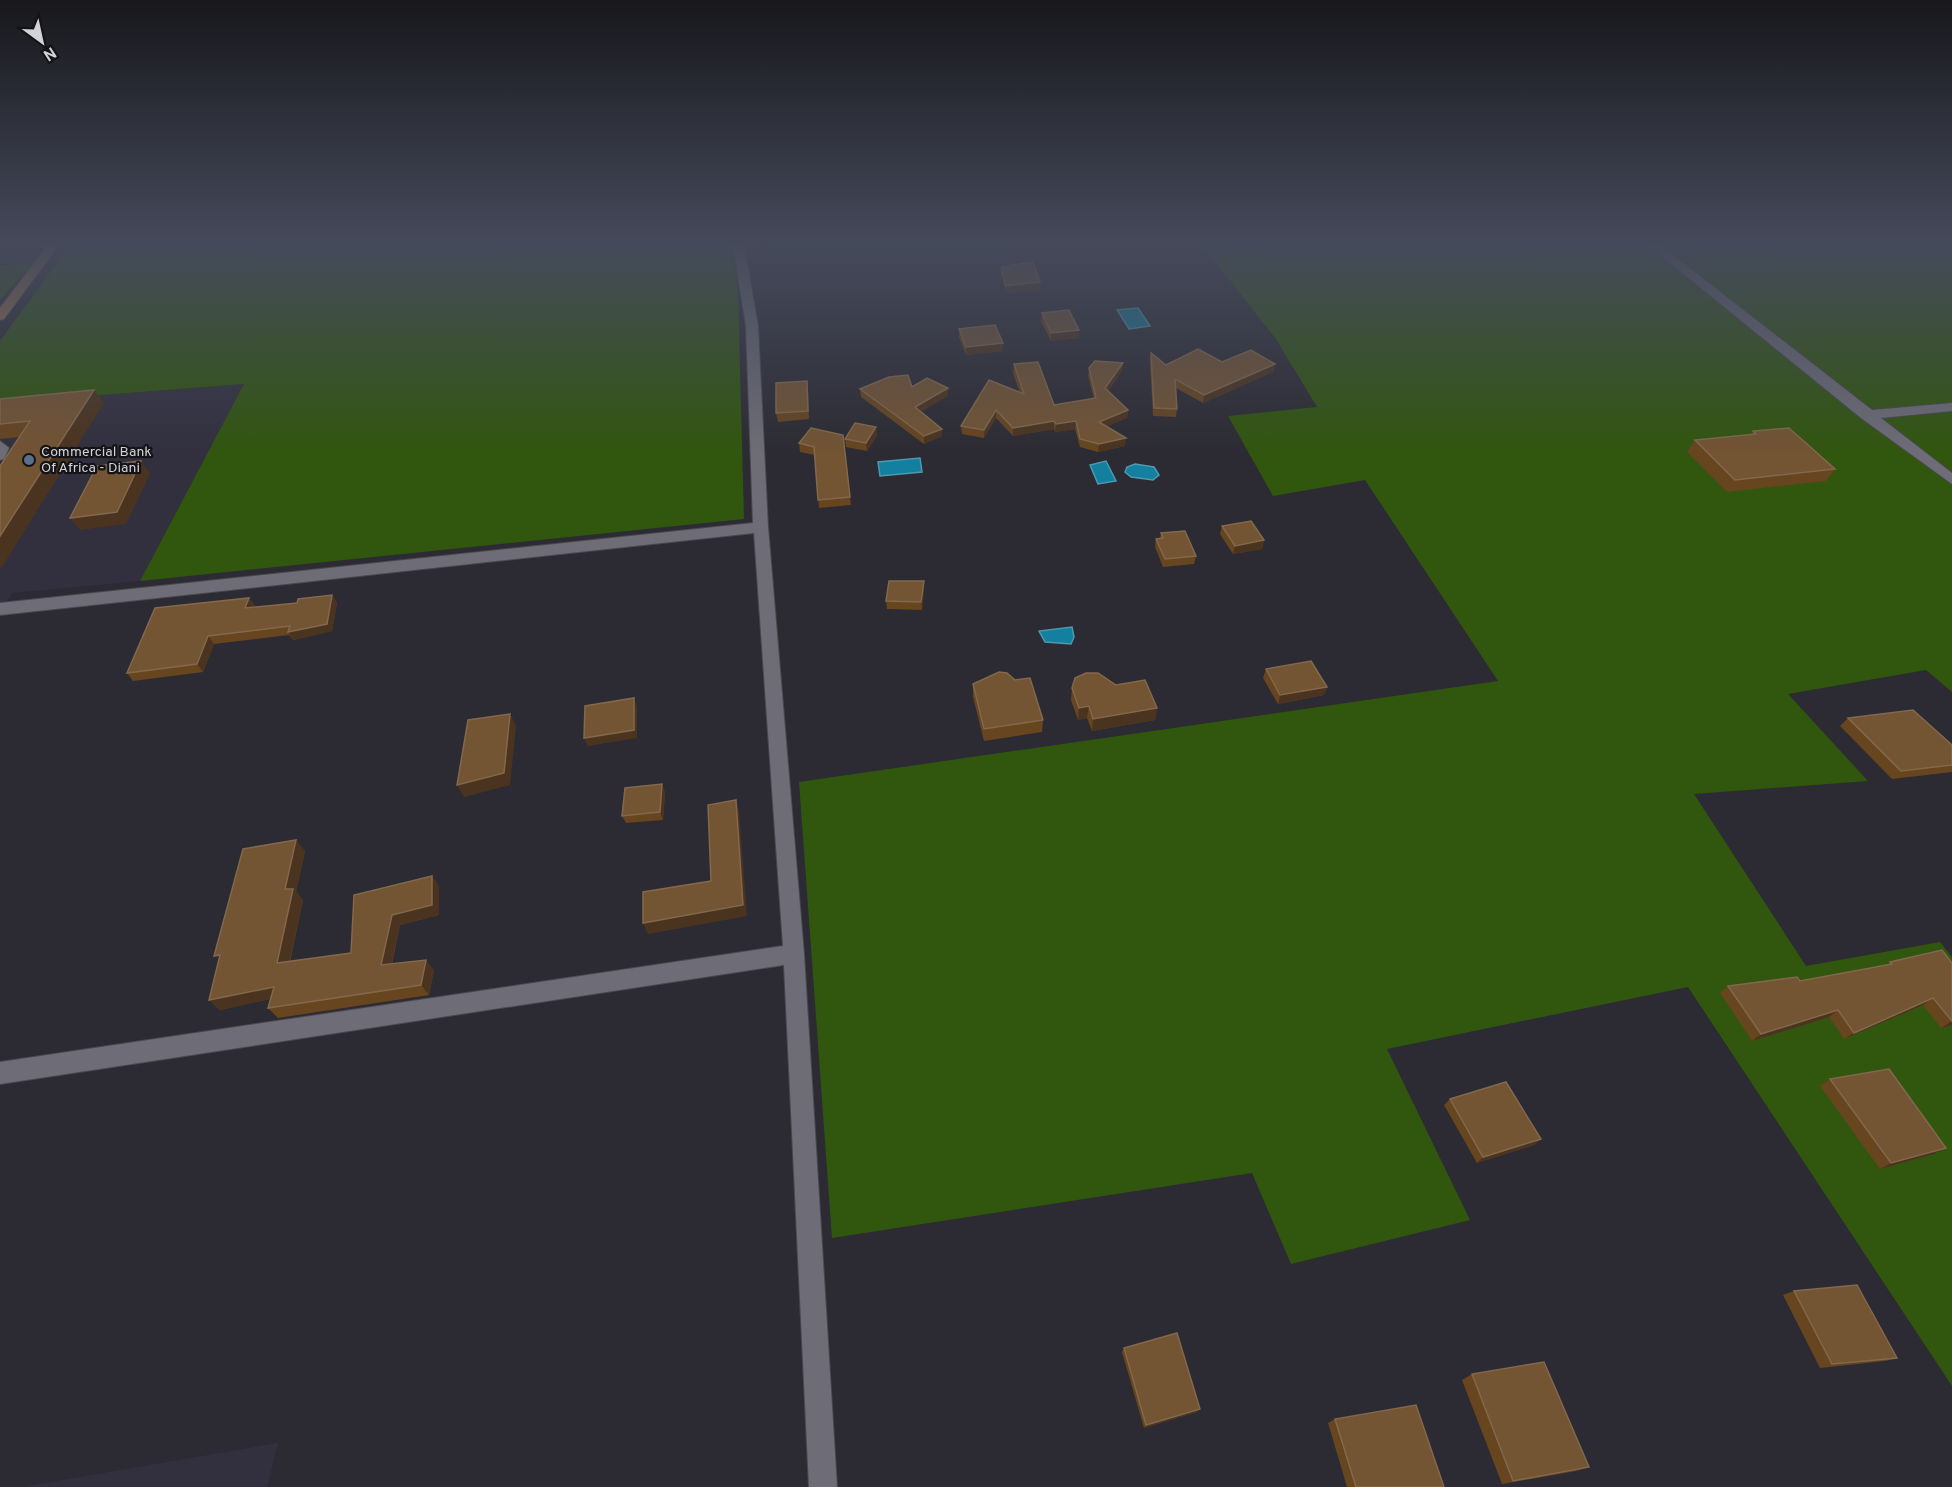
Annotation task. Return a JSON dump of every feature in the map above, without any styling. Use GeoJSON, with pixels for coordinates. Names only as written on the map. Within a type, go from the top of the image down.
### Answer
{"type":"FeatureCollection","features":[{"type":"Feature","properties":{"kind":"street"},"geometry":{"type":"LineString","coordinates":[[750,314],[761,527],[794,954],[823,1487]]}},
{"type":"Feature","properties":{"kind":"street"},"geometry":{"type":"LineString","coordinates":[[1740,314],[1952,480]]}},
{"type":"Feature","properties":{"kind":"street"},"geometry":{"type":"LineString","coordinates":[[1866,415],[1952,407]]}},
{"type":"Feature","properties":{"kind":"street"},"geometry":{"type":"LineString","coordinates":[[0,609],[761,527]]}},
{"type":"Feature","properties":{"kind":"street"},"geometry":{"type":"LineString","coordinates":[[0,1073],[794,954]]}},
{"type":"Feature","properties":{"kind":"lane"},"geometry":{"type":"LineString","coordinates":[[0,444],[4,448],[0,457]]}},
{"type":"Feature","properties":{"kind":"shaded area"},"geometry":{"type":"Polygon","coordinates":[[[245,384],[140,581],[12,593],[0,612],[0,403],[245,384]]]}},
{"type":"Feature","properties":{"kind":"shaded area"},"geometry":{"type":"Polygon","coordinates":[[[278,1443],[267,1487],[22,1487],[278,1443]]]}},
{"type":"Feature","properties":{"kind":"green space"},"geometry":{"type":"Polygon","coordinates":[[[19,314],[739,314],[744,519],[140,581],[244,384],[0,403],[0,341],[19,314]]]}},
{"type":"Feature","properties":{"kind":"green space"},"geometry":{"type":"Polygon","coordinates":[[[1257,314],[1952,314],[1952,692],[1926,670],[1788,694],[1868,781],[1694,794],[1806,966],[1940,942],[1952,957],[1952,1386],[1688,987],[1387,1049],[1470,1220],[1291,1264],[1252,1173],[832,1238],[799,782],[1498,681],[1365,480],[1273,496],[1228,416],[1317,407],[1276,339],[1257,314]]]}},
{"type":"Feature","properties":{"kind":"water"},"geometry":{"type":"Polygon","coordinates":[[[1120,314],[1142,314],[1150,326],[1129,329],[1120,314]]]}},
{"type":"Feature","properties":{"kind":"water"},"geometry":{"type":"Polygon","coordinates":[[[920,458],[922,472],[880,476],[878,462],[920,458]]]}},
{"type":"Feature","properties":{"kind":"water"},"geometry":{"type":"Polygon","coordinates":[[[1106,461],[1116,481],[1098,484],[1090,465],[1106,461]]]}},
{"type":"Feature","properties":{"kind":"water"},"geometry":{"type":"Polygon","coordinates":[[[1135,464],[1154,467],[1159,475],[1153,480],[1131,477],[1125,472],[1127,467],[1135,464]]]}},
{"type":"Feature","properties":{"kind":"water"},"geometry":{"type":"Polygon","coordinates":[[[1072,627],[1074,637],[1071,644],[1045,642],[1039,631],[1072,627]]]}},
{"type":"Feature","properties":{"kind":"building"},"geometry":{"type":"Polygon","coordinates":[[[1043,314],[1071,314],[1079,330],[1051,333],[1043,314]]]}},
{"type":"Feature","properties":{"kind":"building"},"geometry":{"type":"Polygon","coordinates":[[[995,325],[1003,343],[966,347],[959,329],[995,325]]]}},
{"type":"Feature","properties":{"kind":"building"},"geometry":{"type":"Polygon","coordinates":[[[1198,349],[1222,362],[1251,350],[1275,364],[1204,395],[1175,379],[1177,409],[1154,408],[1151,353],[1166,365],[1198,349]]]}},
{"type":"Feature","properties":{"kind":"building"},"geometry":{"type":"Polygon","coordinates":[[[1095,361],[1123,363],[1105,388],[1128,410],[1099,422],[1126,438],[1099,444],[1080,439],[1076,421],[1056,424],[1054,421],[1013,428],[996,410],[984,430],[961,426],[989,380],[1024,394],[1014,364],[1038,362],[1054,405],[1096,398],[1089,368],[1095,361]]]}},
{"type":"Feature","properties":{"kind":"building"},"geometry":{"type":"Polygon","coordinates":[[[908,375],[912,387],[927,378],[948,388],[915,407],[942,429],[924,436],[860,389],[889,377],[908,375]]]}},
{"type":"Feature","properties":{"kind":"building"},"geometry":{"type":"Polygon","coordinates":[[[807,381],[808,411],[776,413],[776,383],[807,381]]]}},
{"type":"Feature","properties":{"kind":"building"},"geometry":{"type":"Polygon","coordinates":[[[94,390],[0,536],[0,466],[30,421],[0,424],[0,399],[94,390]]]}},
{"type":"Feature","properties":{"kind":"building"},"geometry":{"type":"Polygon","coordinates":[[[855,423],[876,427],[866,443],[845,439],[855,423]]]}},
{"type":"Feature","properties":{"kind":"building"},"geometry":{"type":"Polygon","coordinates":[[[811,428],[843,435],[850,497],[818,500],[814,447],[799,443],[811,428]]]}},
{"type":"Feature","properties":{"kind":"building"},"geometry":{"type":"Polygon","coordinates":[[[1789,428],[1835,469],[1735,480],[1695,440],[1756,434],[1753,431],[1789,428]]]}},
{"type":"Feature","properties":{"kind":"building"},"geometry":{"type":"Polygon","coordinates":[[[141,461],[117,512],[70,518],[97,466],[141,461]]]}},
{"type":"Feature","properties":{"kind":"building"},"geometry":{"type":"Polygon","coordinates":[[[1251,521],[1264,540],[1235,546],[1222,526],[1251,521]]]}},
{"type":"Feature","properties":{"kind":"building"},"geometry":{"type":"Polygon","coordinates":[[[1185,531],[1196,556],[1165,559],[1156,539],[1163,538],[1161,533],[1185,531]]]}},
{"type":"Feature","properties":{"kind":"building"},"geometry":{"type":"Polygon","coordinates":[[[889,581],[924,581],[921,602],[886,601],[889,581]]]}},
{"type":"Feature","properties":{"kind":"building"},"geometry":{"type":"Polygon","coordinates":[[[332,595],[327,624],[288,632],[290,626],[208,636],[197,664],[127,673],[155,608],[249,598],[245,608],[297,603],[298,599],[332,595]]]}},
{"type":"Feature","properties":{"kind":"building"},"geometry":{"type":"Polygon","coordinates":[[[1311,661],[1327,687],[1280,695],[1266,669],[1311,661]]]}},
{"type":"Feature","properties":{"kind":"building"},"geometry":{"type":"Polygon","coordinates":[[[999,672],[1007,673],[1015,680],[1030,678],[1043,720],[984,729],[973,684],[999,672]]]}},
{"type":"Feature","properties":{"kind":"building"},"geometry":{"type":"Polygon","coordinates":[[[1086,673],[1098,673],[1116,685],[1145,680],[1157,708],[1093,719],[1089,706],[1079,708],[1072,688],[1075,678],[1086,673]]]}},
{"type":"Feature","properties":{"kind":"building"},"geometry":{"type":"Polygon","coordinates":[[[634,698],[634,730],[584,738],[585,706],[634,698]]]}},
{"type":"Feature","properties":{"kind":"building"},"geometry":{"type":"Polygon","coordinates":[[[1913,710],[1952,745],[1952,765],[1901,771],[1848,718],[1913,710]]]}},
{"type":"Feature","properties":{"kind":"building"},"geometry":{"type":"Polygon","coordinates":[[[510,714],[504,773],[457,785],[468,720],[510,714]]]}},
{"type":"Feature","properties":{"kind":"building"},"geometry":{"type":"Polygon","coordinates":[[[662,784],[660,812],[622,816],[625,788],[662,784]]]}},
{"type":"Feature","properties":{"kind":"building"},"geometry":{"type":"Polygon","coordinates":[[[736,800],[743,905],[643,923],[643,892],[711,881],[708,805],[736,800]]]}},
{"type":"Feature","properties":{"kind":"building"},"geometry":{"type":"Polygon","coordinates":[[[296,840],[285,889],[293,889],[277,963],[351,953],[354,895],[432,876],[432,905],[392,915],[381,965],[426,960],[421,985],[268,1008],[274,987],[209,1000],[220,955],[214,956],[243,849],[296,840]]]}},
{"type":"Feature","properties":{"kind":"building"},"geometry":{"type":"Polygon","coordinates":[[[1942,950],[1952,963],[1952,1021],[1933,998],[1854,1033],[1838,1010],[1761,1034],[1728,986],[1797,977],[1800,981],[1892,964],[1890,962],[1942,950]]]}},
{"type":"Feature","properties":{"kind":"building"},"geometry":{"type":"Polygon","coordinates":[[[1889,1069],[1946,1148],[1891,1163],[1830,1079],[1889,1069]]]}},
{"type":"Feature","properties":{"kind":"building"},"geometry":{"type":"Polygon","coordinates":[[[1506,1082],[1541,1139],[1483,1157],[1450,1099],[1506,1082]]]}},
{"type":"Feature","properties":{"kind":"building"},"geometry":{"type":"Polygon","coordinates":[[[1857,1285],[1897,1358],[1832,1364],[1794,1291],[1857,1285]]]}},
{"type":"Feature","properties":{"kind":"building"},"geometry":{"type":"Polygon","coordinates":[[[1177,1333],[1200,1409],[1146,1425],[1124,1348],[1177,1333]]]}},
{"type":"Feature","properties":{"kind":"building"},"geometry":{"type":"Polygon","coordinates":[[[1544,1362],[1589,1467],[1513,1481],[1472,1374],[1544,1362]]]}},
{"type":"Feature","properties":{"kind":"building"},"geometry":{"type":"Polygon","coordinates":[[[1416,1405],[1444,1487],[1356,1487],[1335,1419],[1416,1405]]]}},
{"type":"Feature","properties":{"kind":"place","name":"Commercial Bank Of Africa - Diani"},"geometry":{"type":"Point","coordinates":[29,460]}}]}
